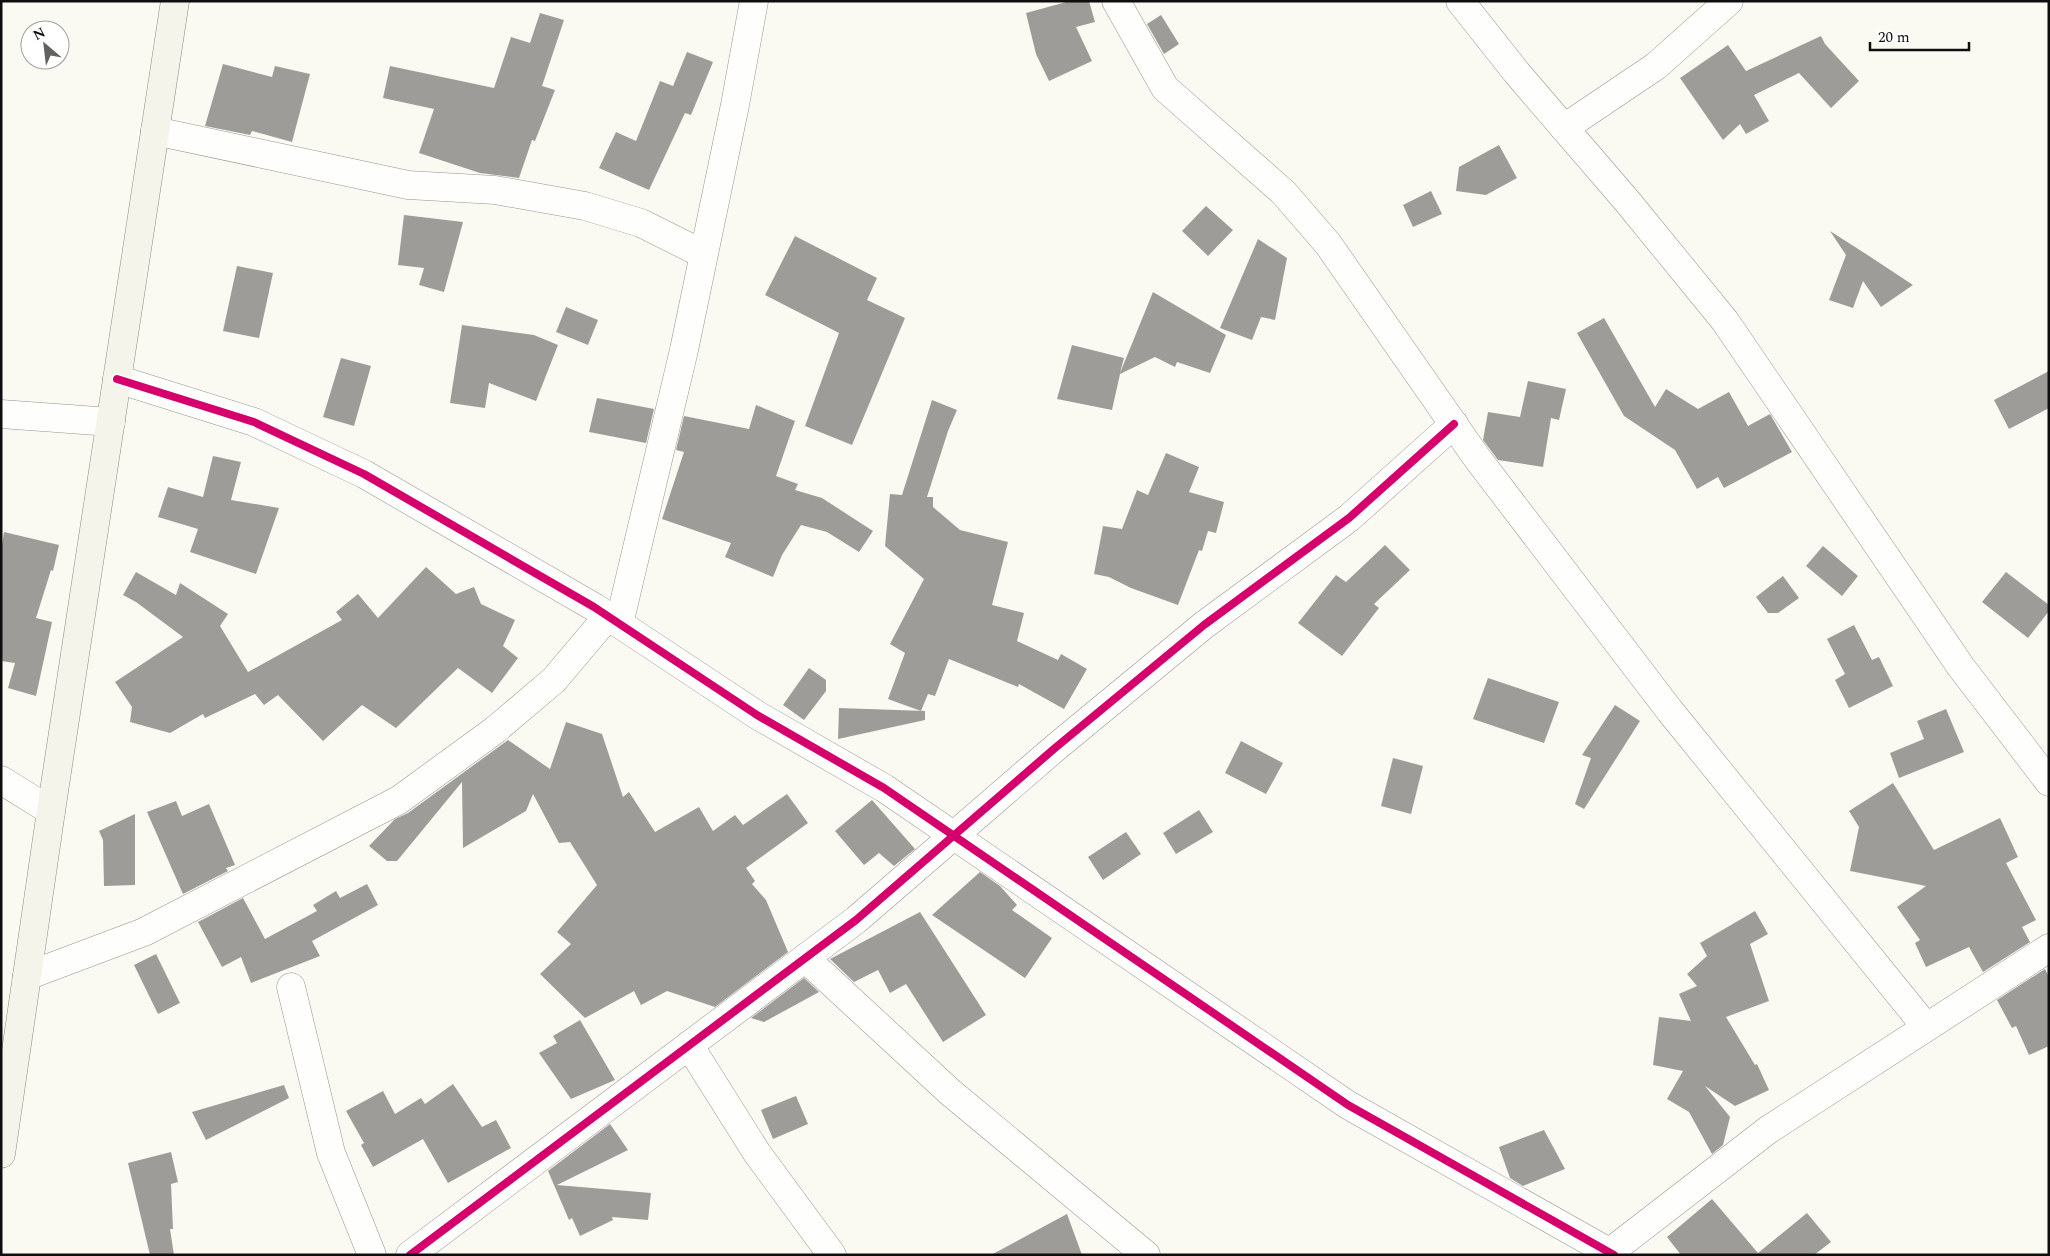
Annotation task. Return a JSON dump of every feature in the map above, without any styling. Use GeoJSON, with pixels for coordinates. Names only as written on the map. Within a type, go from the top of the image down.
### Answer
{"type":"FeatureCollection","features":[{"type":"Feature","properties":{"kind":"street"},"geometry":{"type":"LineString","coordinates":[[1,1154],[51,810],[175,1]]}},
{"type":"Feature","properties":{"kind":"street"},"geometry":{"type":"LineString","coordinates":[[27,976],[144,932],[399,800],[495,730],[554,680],[614,620],[682,358],[735,105],[754,1]]}},
{"type":"Feature","properties":{"kind":"street"},"geometry":{"type":"LineString","coordinates":[[1116,1],[1165,88],[1284,193],[1328,244],[1477,458],[1670,711],[1926,1027]]}},
{"type":"Feature","properties":{"kind":"street"},"geometry":{"type":"LineString","coordinates":[[1460,1],[1725,321],[1961,667],[2049,782]]}},
{"type":"Feature","properties":{"kind":"street"},"geometry":{"type":"LineString","coordinates":[[1564,128],[1656,66],[1729,1]]}},
{"type":"Feature","properties":{"kind":"street"},"geometry":{"type":"LineString","coordinates":[[155,131],[408,184],[494,190],[585,206],[641,223],[703,254]]}},
{"type":"Feature","properties":{"kind":"street"},"geometry":{"type":"LineString","coordinates":[[117,379],[254,422],[356,470],[614,620],[757,715],[884,788],[1348,1105],[1612,1254],[1768,1130],[2049,948]]}},
{"type":"Feature","properties":{"kind":"street"},"geometry":{"type":"LineString","coordinates":[[1,414],[111,422]]}},
{"type":"Feature","properties":{"kind":"street"},"geometry":{"type":"LineString","coordinates":[[410,1255],[856,920],[1204,625],[1349,518],[1454,424]]}},
{"type":"Feature","properties":{"kind":"street"},"geometry":{"type":"LineString","coordinates":[[1,780],[51,810]]}},
{"type":"Feature","properties":{"kind":"street"},"geometry":{"type":"LineString","coordinates":[[805,958],[950,1092],[1146,1255]]}},
{"type":"Feature","properties":{"kind":"street"},"geometry":{"type":"LineString","coordinates":[[291,987],[331,1154],[372,1255]]}},
{"type":"Feature","properties":{"kind":"street"},"geometry":{"type":"LineString","coordinates":[[689,1045],[757,1153],[832,1255]]}},
{"type":"Feature","properties":{"kind":"building"},"geometry":{"type":"Polygon","coordinates":[[[1070,1],[1089,1],[1095,22],[1076,27],[1092,61],[1049,81],[1036,54],[1026,13],[1070,1]]]}},
{"type":"Feature","properties":{"kind":"building"},"geometry":{"type":"Polygon","coordinates":[[[540,13],[564,20],[542,86],[555,90],[535,141],[532,140],[519,178],[480,173],[419,153],[434,109],[383,98],[390,66],[494,88],[511,37],[530,43],[540,13]]]}},
{"type":"Feature","properties":{"kind":"building"},"geometry":{"type":"Polygon","coordinates":[[[1161,15],[1179,44],[1164,54],[1147,24],[1161,15]]]}},
{"type":"Feature","properties":{"kind":"building"},"geometry":{"type":"Polygon","coordinates":[[[1821,36],[1825,44],[1859,81],[1831,108],[1799,73],[1754,95],[1769,121],[1746,134],[1740,124],[1723,140],[1680,78],[1728,45],[1746,71],[1821,36]]]}},
{"type":"Feature","properties":{"kind":"building"},"geometry":{"type":"Polygon","coordinates":[[[687,52],[713,62],[691,115],[685,113],[649,190],[599,168],[616,132],[636,141],[660,81],[673,86],[687,52]]]}},
{"type":"Feature","properties":{"kind":"building"},"geometry":{"type":"Polygon","coordinates":[[[223,64],[272,77],[275,66],[310,74],[292,142],[252,131],[250,135],[205,126],[223,64]]]}},
{"type":"Feature","properties":{"kind":"building"},"geometry":{"type":"Polygon","coordinates":[[[1499,145],[1517,178],[1486,195],[1456,191],[1459,167],[1499,145]]]}},
{"type":"Feature","properties":{"kind":"building"},"geometry":{"type":"Polygon","coordinates":[[[1431,191],[1442,214],[1413,227],[1403,205],[1431,191]]]}},
{"type":"Feature","properties":{"kind":"building"},"geometry":{"type":"Polygon","coordinates":[[[1206,206],[1233,230],[1208,256],[1182,231],[1206,206]]]}},
{"type":"Feature","properties":{"kind":"building"},"geometry":{"type":"Polygon","coordinates":[[[404,215],[463,222],[444,292],[419,285],[424,268],[398,265],[404,215]]]}},
{"type":"Feature","properties":{"kind":"building"},"geometry":{"type":"Polygon","coordinates":[[[1830,231],[1913,285],[1881,307],[1863,281],[1853,308],[1829,300],[1846,255],[1830,231]]]}},
{"type":"Feature","properties":{"kind":"building"},"geometry":{"type":"Polygon","coordinates":[[[795,236],[877,278],[867,300],[905,318],[852,445],[805,426],[839,333],[765,295],[795,236]]]}},
{"type":"Feature","properties":{"kind":"building"},"geometry":{"type":"Polygon","coordinates":[[[1258,239],[1287,258],[1275,320],[1261,317],[1252,340],[1220,328],[1258,239]]]}},
{"type":"Feature","properties":{"kind":"building"},"geometry":{"type":"Polygon","coordinates":[[[237,266],[273,273],[259,338],[223,331],[237,266]]]}},
{"type":"Feature","properties":{"kind":"building"},"geometry":{"type":"Polygon","coordinates":[[[1153,292],[1226,335],[1210,373],[1177,362],[1175,367],[1155,357],[1120,374],[1112,410],[1057,399],[1072,345],[1124,358],[1120,373],[1153,292]]]}},
{"type":"Feature","properties":{"kind":"building"},"geometry":{"type":"Polygon","coordinates":[[[566,307],[598,320],[588,345],[556,332],[566,307]]]}},
{"type":"Feature","properties":{"kind":"building"},"geometry":{"type":"Polygon","coordinates":[[[1604,318],[1655,407],[1666,389],[1698,409],[1729,392],[1748,426],[1770,414],[1792,452],[1724,488],[1718,477],[1697,489],[1675,450],[1624,416],[1577,333],[1604,318]]]}},
{"type":"Feature","properties":{"kind":"building"},"geometry":{"type":"Polygon","coordinates":[[[462,325],[534,335],[558,345],[536,401],[489,383],[485,408],[450,403],[462,325]]]}},
{"type":"Feature","properties":{"kind":"building"},"geometry":{"type":"Polygon","coordinates":[[[341,358],[371,366],[354,426],[323,417],[341,358]]]}},
{"type":"Feature","properties":{"kind":"building"},"geometry":{"type":"Polygon","coordinates":[[[2049,371],[2049,408],[2009,429],[1994,400],[2049,371]]]}},
{"type":"Feature","properties":{"kind":"building"},"geometry":{"type":"Polygon","coordinates":[[[1528,381],[1566,389],[1559,420],[1551,418],[1543,467],[1498,460],[1483,440],[1488,412],[1520,417],[1528,381]]]}},
{"type":"Feature","properties":{"kind":"building"},"geometry":{"type":"Polygon","coordinates":[[[597,398],[654,409],[646,443],[589,432],[597,398]]]}},
{"type":"Feature","properties":{"kind":"building"},"geometry":{"type":"Polygon","coordinates":[[[932,400],[957,410],[948,431],[927,497],[933,497],[933,507],[960,530],[1008,542],[992,605],[1024,613],[1017,641],[1058,660],[1061,654],[1087,669],[1064,709],[1019,684],[1018,687],[949,659],[935,696],[928,694],[921,711],[888,699],[905,653],[890,644],[924,579],[885,546],[890,494],[902,495],[932,400]]]}},
{"type":"Feature","properties":{"kind":"building"},"geometry":{"type":"Polygon","coordinates":[[[756,405],[795,421],[776,476],[798,484],[795,490],[822,498],[873,531],[859,552],[827,532],[801,525],[782,555],[773,577],[725,557],[731,543],[662,519],[684,452],[676,450],[684,416],[749,429],[756,405]]]}},
{"type":"Feature","properties":{"kind":"building"},"geometry":{"type":"Polygon","coordinates":[[[1166,453],[1199,467],[1189,492],[1224,502],[1216,533],[1208,531],[1202,551],[1199,550],[1178,605],[1131,588],[1109,577],[1094,574],[1103,526],[1122,529],[1137,490],[1148,495],[1166,453]]]}},
{"type":"Feature","properties":{"kind":"building"},"geometry":{"type":"Polygon","coordinates":[[[213,456],[241,462],[231,500],[279,508],[256,574],[190,552],[198,529],[158,517],[168,487],[203,497],[213,456]]]}},
{"type":"Feature","properties":{"kind":"building"},"geometry":{"type":"Polygon","coordinates":[[[4,532],[59,545],[53,571],[51,570],[36,618],[52,622],[36,696],[8,688],[15,663],[1,661],[1,551],[4,532]]]}},
{"type":"Feature","properties":{"kind":"building"},"geometry":{"type":"Polygon","coordinates":[[[1385,545],[1410,570],[1374,604],[1379,608],[1342,656],[1298,623],[1336,575],[1346,582],[1385,545]]]}},
{"type":"Feature","properties":{"kind":"building"},"geometry":{"type":"Polygon","coordinates":[[[1823,546],[1858,576],[1842,596],[1806,566],[1823,546]]]}},
{"type":"Feature","properties":{"kind":"building"},"geometry":{"type":"Polygon","coordinates":[[[426,567],[456,594],[474,587],[481,604],[515,620],[503,646],[518,658],[492,693],[458,668],[396,728],[362,705],[323,741],[278,695],[264,705],[255,694],[205,718],[203,714],[170,733],[130,722],[132,707],[115,682],[183,637],[136,602],[123,595],[136,572],[176,595],[180,583],[228,614],[220,626],[248,672],[342,620],[336,612],[358,594],[378,618],[426,567]]]}},
{"type":"Feature","properties":{"kind":"building"},"geometry":{"type":"Polygon","coordinates":[[[2006,572],[2049,605],[2049,611],[2028,638],[1982,602],[2006,572]]]}},
{"type":"Feature","properties":{"kind":"building"},"geometry":{"type":"Polygon","coordinates":[[[1783,576],[1799,598],[1778,613],[1768,613],[1756,597],[1783,576]]]}},
{"type":"Feature","properties":{"kind":"building"},"geometry":{"type":"Polygon","coordinates":[[[1854,625],[1872,660],[1879,657],[1893,686],[1849,708],[1835,680],[1845,674],[1827,639],[1854,625]]]}},
{"type":"Feature","properties":{"kind":"building"},"geometry":{"type":"Polygon","coordinates":[[[809,668],[826,680],[826,691],[804,720],[783,705],[809,668]]]}},
{"type":"Feature","properties":{"kind":"building"},"geometry":{"type":"Polygon","coordinates":[[[1488,678],[1559,702],[1544,743],[1473,719],[1488,678]]]}},
{"type":"Feature","properties":{"kind":"building"},"geometry":{"type":"Polygon","coordinates":[[[1615,705],[1640,721],[1584,809],[1575,804],[1591,758],[1582,755],[1615,705]]]}},
{"type":"Feature","properties":{"kind":"building"},"geometry":{"type":"Polygon","coordinates":[[[839,708],[925,711],[925,720],[838,739],[839,708]]]}},
{"type":"Feature","properties":{"kind":"building"},"geometry":{"type":"Polygon","coordinates":[[[1946,709],[1964,752],[1899,778],[1890,753],[1924,739],[1917,721],[1946,709]]]}},
{"type":"Feature","properties":{"kind":"building"},"geometry":{"type":"Polygon","coordinates":[[[566,722],[602,734],[623,797],[629,792],[655,832],[699,807],[713,831],[735,815],[743,825],[787,794],[808,823],[746,868],[755,881],[752,884],[766,900],[788,952],[715,1007],[667,991],[641,1005],[634,991],[585,1018],[540,974],[571,944],[557,932],[597,885],[570,842],[559,843],[533,794],[526,811],[463,848],[462,782],[397,861],[387,861],[369,846],[395,819],[408,813],[508,740],[550,769],[566,722]]]}},
{"type":"Feature","properties":{"kind":"building"},"geometry":{"type":"Polygon","coordinates":[[[1241,741],[1283,763],[1266,794],[1225,773],[1241,741]]]}},
{"type":"Feature","properties":{"kind":"building"},"geometry":{"type":"Polygon","coordinates":[[[1393,758],[1423,766],[1411,814],[1381,806],[1393,758]]]}},
{"type":"Feature","properties":{"kind":"building"},"geometry":{"type":"Polygon","coordinates":[[[1893,783],[1934,850],[2000,818],[2018,857],[2006,863],[2036,920],[2022,927],[2030,942],[1983,972],[1969,947],[1926,967],[1915,943],[1920,940],[1897,907],[1926,886],[1850,871],[1859,827],[1849,811],[1893,783]]]}},
{"type":"Feature","properties":{"kind":"building"},"geometry":{"type":"Polygon","coordinates":[[[872,800],[915,849],[894,866],[879,853],[864,865],[835,831],[872,800]]]}},
{"type":"Feature","properties":{"kind":"building"},"geometry":{"type":"Polygon","coordinates":[[[176,801],[182,816],[209,804],[235,865],[226,868],[228,871],[183,894],[147,812],[176,801]]]}},
{"type":"Feature","properties":{"kind":"building"},"geometry":{"type":"Polygon","coordinates":[[[1199,810],[1213,832],[1176,854],[1163,833],[1199,810]]]}},
{"type":"Feature","properties":{"kind":"building"},"geometry":{"type":"Polygon","coordinates":[[[135,814],[135,885],[104,886],[103,840],[99,831],[135,814]]]}},
{"type":"Feature","properties":{"kind":"building"},"geometry":{"type":"Polygon","coordinates":[[[1126,832],[1141,854],[1103,880],[1088,857],[1126,832]]]}},
{"type":"Feature","properties":{"kind":"building"},"geometry":{"type":"Polygon","coordinates":[[[980,872],[1000,886],[1017,905],[1012,910],[1052,938],[1025,978],[932,915],[980,872]]]}},
{"type":"Feature","properties":{"kind":"building"},"geometry":{"type":"Polygon","coordinates":[[[367,884],[378,905],[312,941],[320,956],[251,983],[241,957],[222,967],[198,922],[243,898],[265,939],[317,911],[313,905],[336,891],[340,898],[367,884]]]}},
{"type":"Feature","properties":{"kind":"building"},"geometry":{"type":"Polygon","coordinates":[[[1755,911],[1768,934],[1750,944],[1769,1001],[1726,1017],[1755,1065],[1757,1064],[1769,1090],[1735,1106],[1705,1086],[1730,1117],[1723,1145],[1712,1154],[1689,1112],[1667,1099],[1683,1071],[1653,1065],[1659,1017],[1691,1021],[1679,994],[1697,986],[1687,974],[1707,956],[1700,943],[1755,911]]]}},
{"type":"Feature","properties":{"kind":"building"},"geometry":{"type":"Polygon","coordinates":[[[920,912],[986,1015],[943,1042],[906,984],[890,993],[878,970],[854,982],[830,959],[920,912]]]}},
{"type":"Feature","properties":{"kind":"building"},"geometry":{"type":"Polygon","coordinates":[[[156,954],[180,1003],[158,1014],[134,965],[156,954]]]}},
{"type":"Feature","properties":{"kind":"building"},"geometry":{"type":"Polygon","coordinates":[[[2045,969],[2049,977],[2049,1046],[2029,1055],[2016,1026],[2012,1028],[1997,1000],[2045,969]]]}},
{"type":"Feature","properties":{"kind":"building"},"geometry":{"type":"Polygon","coordinates":[[[804,978],[819,992],[764,1022],[751,1018],[804,978]]]}},
{"type":"Feature","properties":{"kind":"building"},"geometry":{"type":"Polygon","coordinates":[[[580,1020],[615,1080],[571,1099],[539,1053],[557,1043],[553,1036],[580,1020]]]}},
{"type":"Feature","properties":{"kind":"building"},"geometry":{"type":"Polygon","coordinates":[[[453,1084],[482,1127],[496,1120],[511,1148],[448,1183],[423,1139],[373,1167],[361,1145],[364,1143],[346,1111],[383,1091],[395,1114],[421,1098],[425,1104],[453,1084]]]}},
{"type":"Feature","properties":{"kind":"building"},"geometry":{"type":"Polygon","coordinates":[[[284,1085],[289,1098],[206,1140],[192,1112],[284,1085]]]}},
{"type":"Feature","properties":{"kind":"building"},"geometry":{"type":"Polygon","coordinates":[[[796,1096],[808,1124],[773,1139],[761,1110],[796,1096]]]}},
{"type":"Feature","properties":{"kind":"building"},"geometry":{"type":"Polygon","coordinates":[[[610,1124],[628,1150],[557,1185],[651,1193],[648,1220],[612,1217],[613,1220],[580,1236],[572,1218],[569,1220],[548,1171],[610,1124]]]}},
{"type":"Feature","properties":{"kind":"building"},"geometry":{"type":"Polygon","coordinates":[[[1544,1130],[1565,1169],[1523,1186],[1510,1178],[1499,1147],[1544,1130]]]}},
{"type":"Feature","properties":{"kind":"building"},"geometry":{"type":"Polygon","coordinates":[[[171,1152],[178,1182],[171,1184],[173,1229],[170,1229],[174,1255],[150,1255],[128,1163],[171,1152]]]}},
{"type":"Feature","properties":{"kind":"building"},"geometry":{"type":"Polygon","coordinates":[[[1712,1199],[1758,1253],[1807,1213],[1831,1242],[1814,1255],[1681,1255],[1667,1237],[1712,1199]]]}},
{"type":"Feature","properties":{"kind":"building"},"geometry":{"type":"Polygon","coordinates":[[[1067,1214],[1082,1255],[991,1255],[1067,1214]]]}},
{"type":"Feature","properties":{"kind":"cycle path"},"geometry":{"type":"LineString","coordinates":[[117,379],[254,422],[364,474],[594,607],[757,715],[884,788],[1348,1105],[1614,1255]]}},
{"type":"Feature","properties":{"kind":"cycle path"},"geometry":{"type":"LineString","coordinates":[[410,1255],[856,920],[1055,748],[1204,625],[1349,518],[1454,424]]}}]}
